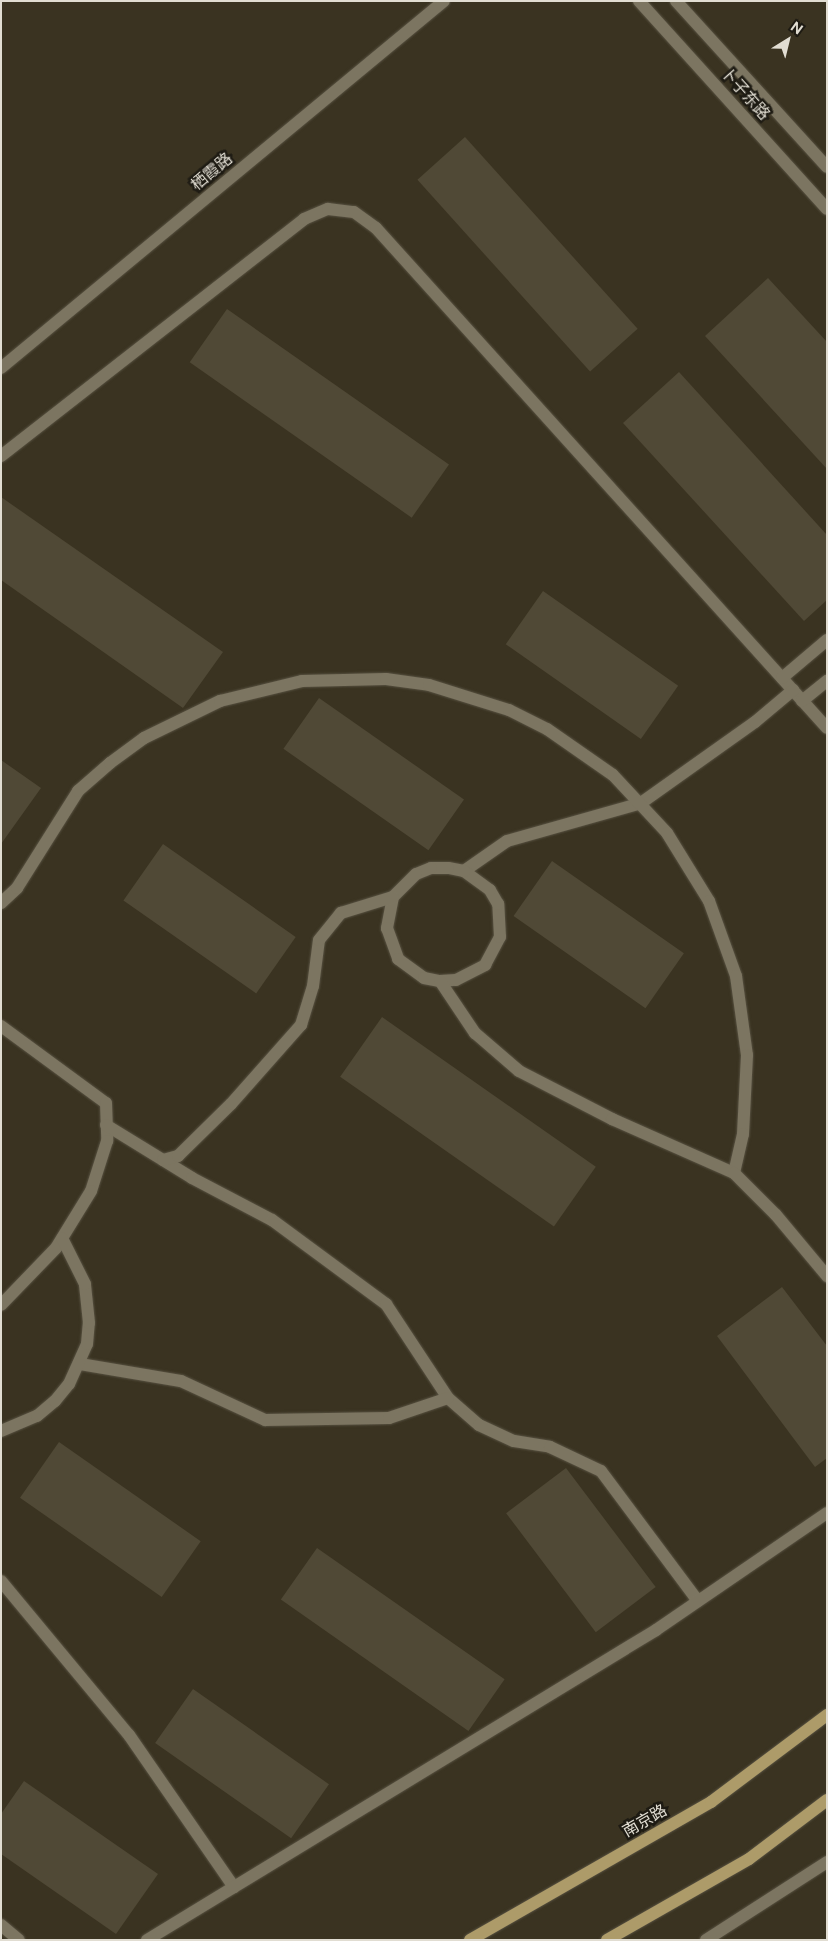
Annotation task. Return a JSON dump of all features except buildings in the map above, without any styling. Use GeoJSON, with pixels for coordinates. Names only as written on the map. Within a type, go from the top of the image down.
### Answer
{"type":"FeatureCollection","features":[{"type":"Feature","properties":{"kind":"main road","name":"南京路"},"geometry":{"type":"LineString","coordinates":[[470,1940],[711,1802],[827,1715]]}},
{"type":"Feature","properties":{"kind":"main road"},"geometry":{"type":"LineString","coordinates":[[607,1940],[749,1859],[827,1800]]}},
{"type":"Feature","properties":{"kind":"street","name":"栖霞路"},"geometry":{"type":"LineString","coordinates":[[1,368],[444,1]]}},
{"type":"Feature","properties":{"kind":"street","name":"卜子东路"},"geometry":{"type":"LineString","coordinates":[[639,1],[827,209]]}},
{"type":"Feature","properties":{"kind":"street","name":"卜子东路"},"geometry":{"type":"LineString","coordinates":[[676,1],[827,167]]}},
{"type":"Feature","properties":{"kind":"street"},"geometry":{"type":"LineString","coordinates":[[1,456],[304,219],[328,209],[354,212],[376,228],[827,728]]}},
{"type":"Feature","properties":{"kind":"street"},"geometry":{"type":"LineString","coordinates":[[782,678],[827,640]]}},
{"type":"Feature","properties":{"kind":"street"},"geometry":{"type":"LineString","coordinates":[[1,903],[17,888],[78,791],[110,763],[181,718],[228,699],[302,681],[386,679],[469,695],[509,710],[554,733],[613,775],[667,833],[709,901],[736,976],[747,1055],[743,1134],[734,1173]]}},
{"type":"Feature","properties":{"kind":"street"},"geometry":{"type":"LineString","coordinates":[[802,701],[827,680]]}},
{"type":"Feature","properties":{"kind":"street"},"geometry":{"type":"LineString","coordinates":[[464,871],[506,841],[641,803],[755,722],[792,690]]}},
{"type":"Feature","properties":{"kind":"street"},"geometry":{"type":"LineString","coordinates":[[432,868],[464,871],[490,890],[498,904],[500,937],[485,965],[464,978],[440,982],[424,978],[398,959],[387,928],[393,897],[403,884],[432,868]]}},
{"type":"Feature","properties":{"kind":"street"},"geometry":{"type":"LineString","coordinates":[[163,1160],[178,1156],[218,1117],[301,1024],[313,986],[320,940],[341,914],[393,897]]}},
{"type":"Feature","properties":{"kind":"street"},"geometry":{"type":"LineString","coordinates":[[440,982],[475,1033],[518,1071],[612,1119],[734,1173],[776,1215],[827,1276]]}},
{"type":"Feature","properties":{"kind":"street"},"geometry":{"type":"LineString","coordinates":[[1,1026],[106,1103],[107,1141],[91,1191],[62,1238],[2,1303]]}},
{"type":"Feature","properties":{"kind":"street"},"geometry":{"type":"LineString","coordinates":[[106,1125],[163,1160],[272,1220],[386,1304],[448,1398],[462,1412],[496,1435],[550,1447],[601,1471],[698,1601]]}},
{"type":"Feature","properties":{"kind":"street"},"geometry":{"type":"LineString","coordinates":[[1,1432],[38,1416],[55,1401],[80,1364],[87,1344],[89,1302],[80,1268],[62,1238]]}},
{"type":"Feature","properties":{"kind":"street"},"geometry":{"type":"LineString","coordinates":[[80,1364],[181,1381],[265,1420],[389,1418],[448,1398]]}},
{"type":"Feature","properties":{"kind":"street"},"geometry":{"type":"LineString","coordinates":[[147,1940],[698,1601],[827,1513]]}},
{"type":"Feature","properties":{"kind":"street"},"geometry":{"type":"LineString","coordinates":[[1,1581],[129,1735],[234,1887]]}},
{"type":"Feature","properties":{"kind":"street"},"geometry":{"type":"LineString","coordinates":[[706,1940],[827,1862]]}},
{"type":"Feature","properties":{"kind":"street"},"geometry":{"type":"LineString","coordinates":[[1,1925],[19,1940]]}}]}
